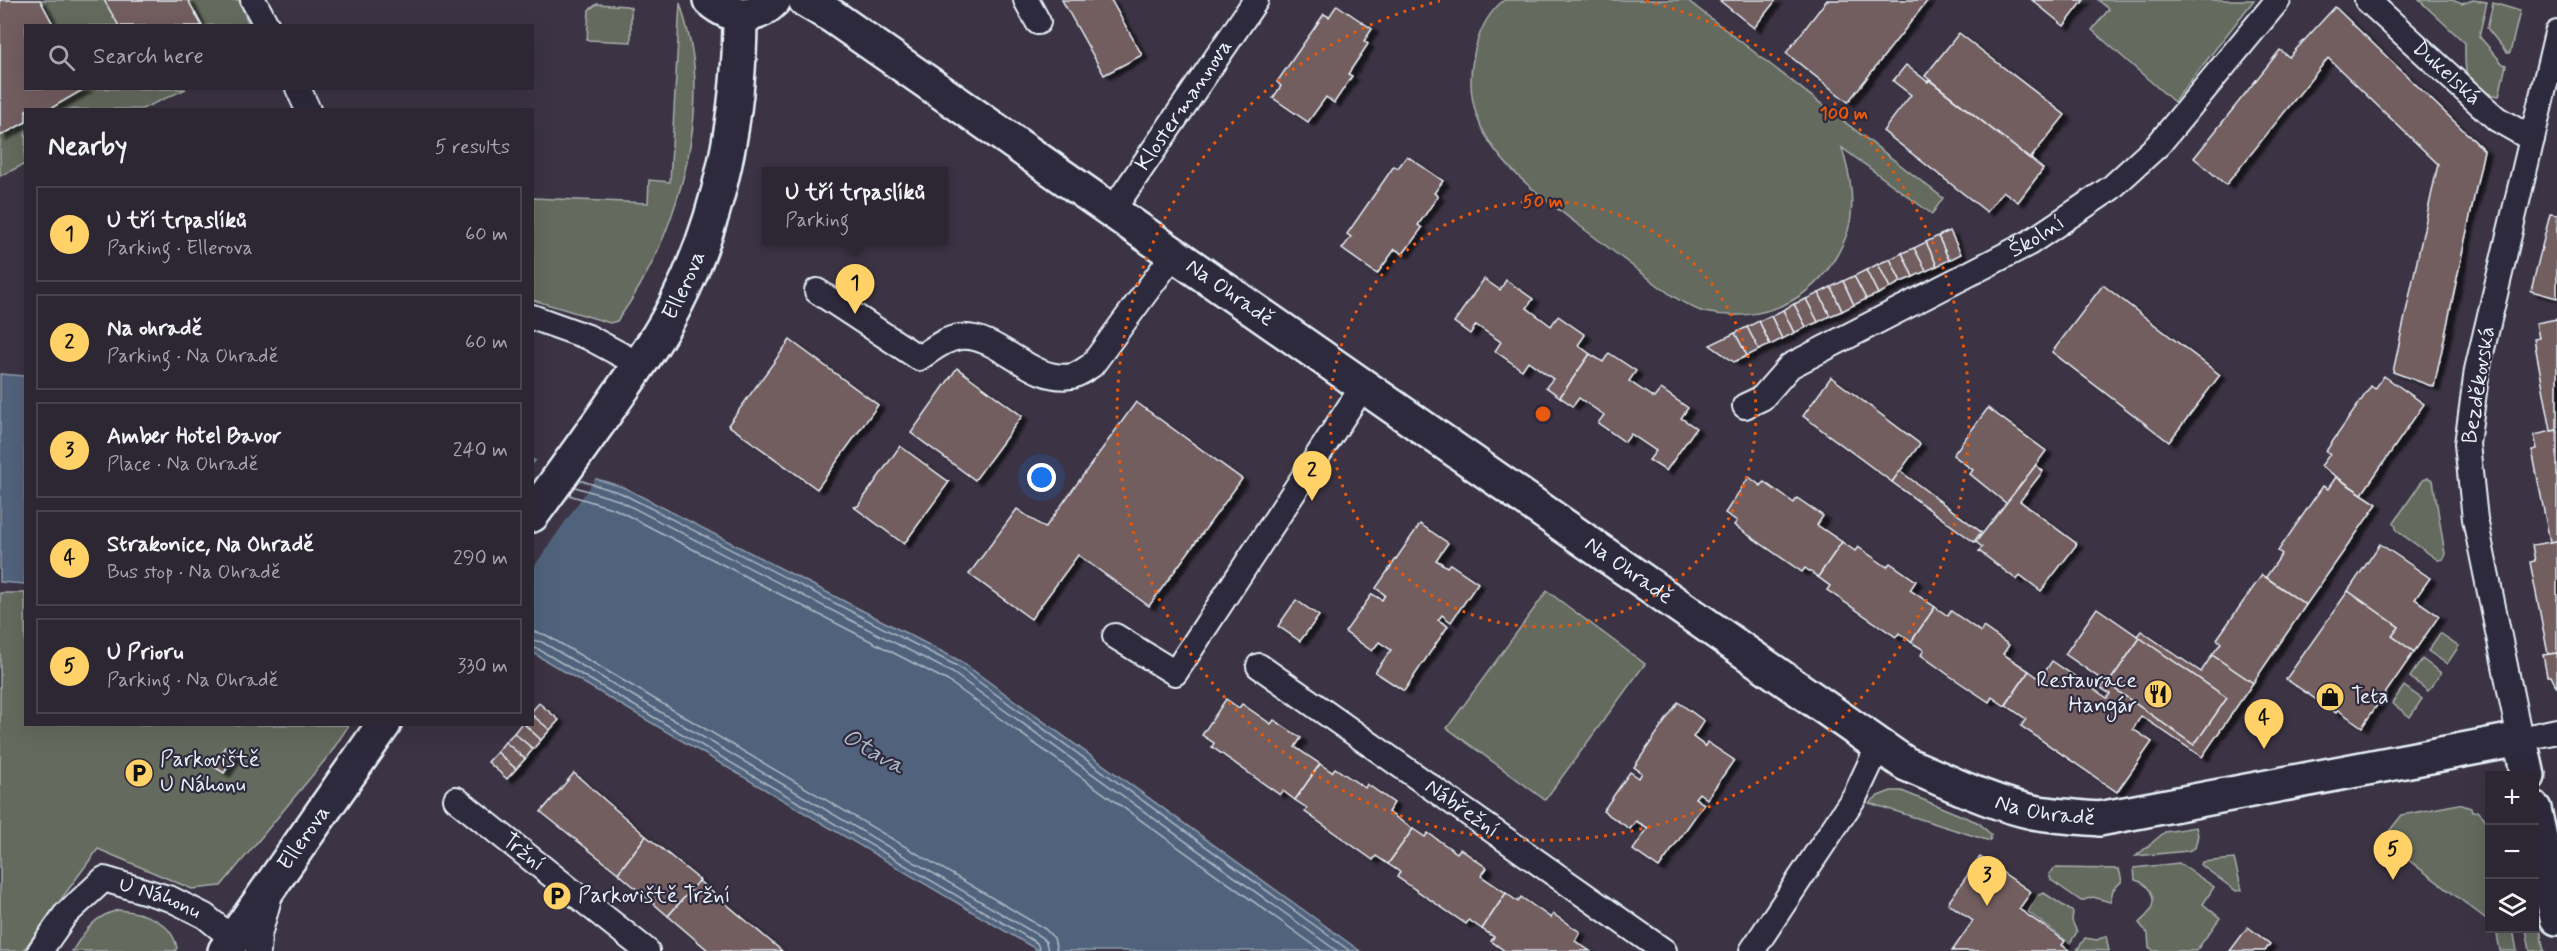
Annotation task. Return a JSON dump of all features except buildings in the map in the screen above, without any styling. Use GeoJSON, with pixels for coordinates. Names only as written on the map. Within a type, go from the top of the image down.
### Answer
{"type":"FeatureCollection","features":[{"type":"Feature","properties":{"kind":"street"},"geometry":{"type":"LineString","coordinates":[[253,0],[266,24]]}},
{"type":"Feature","properties":{"kind":"street"},"geometry":{"type":"LineString","coordinates":[[710,0],[724,11],[740,16],[752,14],[774,0]]}},
{"type":"Feature","properties":{"kind":"street"},"geometry":{"type":"LineString","coordinates":[[1026,0],[1038,22]]}},
{"type":"Feature","properties":{"kind":"street","name":"Klostermannova"},"geometry":{"type":"LineString","coordinates":[[1112,211],[1256,0]]}},
{"type":"Feature","properties":{"kind":"street","name":"Školní"},"geometry":{"type":"LineString","coordinates":[[1745,406],[1762,398],[1790,366],[2030,243],[2111,188],[2158,145],[2278,0]]}},
{"type":"Feature","properties":{"kind":"street","name":"Dukelská"},"geometry":{"type":"LineString","coordinates":[[2367,0],[2480,104],[2498,119],[2532,139]]}},
{"type":"Feature","properties":{"kind":"street","name":"Na Ohradě"},"geometry":{"type":"LineString","coordinates":[[819,8],[1906,764],[1977,794],[2031,812],[2098,819],[2520,739]]}},
{"type":"Feature","properties":{"kind":"street","name":"Ellerova"},"geometry":{"type":"LineString","coordinates":[[534,512],[640,365],[677,303],[707,225],[724,165],[735,104],[740,16]]}},
{"type":"Feature","properties":{"kind":"street","name":"Bezděkovská"},"geometry":{"type":"LineString","coordinates":[[2527,771],[2475,519],[2467,444],[2476,370],[2557,33]]}},
{"type":"Feature","properties":{"kind":"street"},"geometry":{"type":"LineString","coordinates":[[299,90],[307,108]]}},
{"type":"Feature","properties":{"kind":"street"},"geometry":{"type":"LineString","coordinates":[[817,291],[919,358],[944,341],[961,337],[989,344],[1024,365],[1052,375],[1073,376],[1092,365],[1174,254]]}},
{"type":"Feature","properties":{"kind":"street"},"geometry":{"type":"LineString","coordinates":[[534,318],[588,337],[640,365]]}},
{"type":"Feature","properties":{"kind":"street"},"geometry":{"type":"LineString","coordinates":[[1115,636],[1175,673],[1364,385]]}},
{"type":"Feature","properties":{"kind":"street","name":"Nábřežní"},"geometry":{"type":"LineString","coordinates":[[1259,666],[1664,951]]}},
{"type":"Feature","properties":{"kind":"street","name":"Ellerova"},"geometry":{"type":"LineString","coordinates":[[239,947],[275,880],[383,726]]}},
{"type":"Feature","properties":{"kind":"street"},"geometry":{"type":"LineString","coordinates":[[2520,739],[2557,731]]}},
{"type":"Feature","properties":{"kind":"street"},"geometry":{"type":"LineString","coordinates":[[1752,951],[1855,796],[1880,745]]}},
{"type":"Feature","properties":{"kind":"street","name":"Tržní"},"geometry":{"type":"LineString","coordinates":[[456,799],[647,951]]}},
{"type":"Feature","properties":{"kind":"street"},"geometry":{"type":"LineString","coordinates":[[2538,825],[2557,918]]}},
{"type":"Feature","properties":{"kind":"street","name":"U Náhonu"},"geometry":{"type":"LineString","coordinates":[[40,951],[65,915],[104,879],[171,899],[205,916],[239,947]]}},
{"type":"Feature","properties":{"kind":"green space"},"geometry":{"type":"Polygon","coordinates":[[[0,0],[239,0],[249,24],[24,24],[24,90],[184,90],[144,108],[24,108],[24,164],[0,176],[0,0]]]}},
{"type":"Feature","properties":{"kind":"green space"},"geometry":{"type":"Polygon","coordinates":[[[1504,0],[1687,0],[1943,198],[1932,214],[1842,148],[1851,189],[1850,221],[1839,251],[1821,277],[1793,300],[1760,313],[1723,315],[1695,309],[1671,295],[1538,193],[1500,157],[1486,136],[1476,113],[1471,87],[1473,59],[1483,26],[1504,0]]]}},
{"type":"Feature","properties":{"kind":"green space"},"geometry":{"type":"Polygon","coordinates":[[[2098,0],[2254,0],[2174,102],[2092,30],[2109,9],[2098,0]]]}},
{"type":"Feature","properties":{"kind":"green space"},"geometry":{"type":"Polygon","coordinates":[[[2419,0],[2452,0],[2462,4],[2473,0],[2487,2],[2479,36],[2506,65],[2499,96],[2472,85],[2466,72],[2465,43],[2419,0]]]}},
{"type":"Feature","properties":{"kind":"green space"},"geometry":{"type":"Polygon","coordinates":[[[680,3],[694,66],[695,99],[692,132],[677,200],[651,264],[617,321],[610,323],[534,300],[534,198],[648,203],[649,180],[670,182],[680,3]]]}},
{"type":"Feature","properties":{"kind":"green space"},"geometry":{"type":"Polygon","coordinates":[[[2493,3],[2520,11],[2510,53],[2507,53],[2487,28],[2493,3]]]}},
{"type":"Feature","properties":{"kind":"green space"},"geometry":{"type":"Polygon","coordinates":[[[597,4],[631,8],[631,42],[587,40],[589,10],[597,4]]]}},
{"type":"Feature","properties":{"kind":"green space"},"geometry":{"type":"Polygon","coordinates":[[[2428,478],[2433,480],[2445,554],[2443,559],[2438,560],[2397,531],[2394,522],[2423,480],[2428,478]]]}},
{"type":"Feature","properties":{"kind":"green space"},"geometry":{"type":"Polygon","coordinates":[[[1547,591],[1645,664],[1545,800],[1447,728],[1547,591]]]}},
{"type":"Feature","properties":{"kind":"green space"},"geometry":{"type":"Polygon","coordinates":[[[0,593],[24,593],[24,726],[348,726],[330,754],[221,886],[192,889],[98,849],[23,951],[0,951],[0,593]]]}},
{"type":"Feature","properties":{"kind":"green space"},"geometry":{"type":"Polygon","coordinates":[[[2440,633],[2459,646],[2447,664],[2428,651],[2440,633]]]}},
{"type":"Feature","properties":{"kind":"green space"},"geometry":{"type":"Polygon","coordinates":[[[2422,659],[2441,673],[2428,691],[2410,677],[2422,659]]]}},
{"type":"Feature","properties":{"kind":"green space"},"geometry":{"type":"Polygon","coordinates":[[[2404,686],[2422,699],[2410,717],[2392,703],[2404,686]]]}},
{"type":"Feature","properties":{"kind":"green space"},"geometry":{"type":"Polygon","coordinates":[[[1891,791],[1902,791],[1979,823],[1991,835],[1990,841],[1869,803],[1878,796],[1891,791]]]}},
{"type":"Feature","properties":{"kind":"green space"},"geometry":{"type":"Polygon","coordinates":[[[2459,804],[2471,808],[2472,812],[2478,811],[2485,819],[2485,918],[2382,840],[2402,815],[2459,804]]]}},
{"type":"Feature","properties":{"kind":"green space"},"geometry":{"type":"Polygon","coordinates":[[[2196,827],[2198,835],[2195,848],[2188,851],[2136,856],[2165,832],[2196,827]]]}},
{"type":"Feature","properties":{"kind":"green space"},"geometry":{"type":"Polygon","coordinates":[[[2234,859],[2242,890],[2236,891],[2201,865],[2202,862],[2234,859]]]}},
{"type":"Feature","properties":{"kind":"green space"},"geometry":{"type":"Polygon","coordinates":[[[2179,863],[2214,887],[2203,904],[2220,918],[2196,951],[2154,951],[2149,947],[2148,934],[2139,923],[2151,909],[2153,899],[2147,887],[2135,880],[2134,868],[2179,863]]]}},
{"type":"Feature","properties":{"kind":"green space"},"geometry":{"type":"Polygon","coordinates":[[[2055,868],[2119,869],[2122,881],[2113,890],[2110,902],[2093,897],[2081,901],[2051,880],[2049,874],[2055,868]]]}},
{"type":"Feature","properties":{"kind":"green space"},"geometry":{"type":"Polygon","coordinates":[[[2044,893],[2073,912],[2072,921],[2077,932],[2070,943],[2028,912],[2038,895],[2044,893]]]}},
{"type":"Feature","properties":{"kind":"green space"},"geometry":{"type":"Polygon","coordinates":[[[118,910],[146,916],[163,925],[174,939],[177,948],[175,951],[72,951],[96,921],[118,910]]]}},
{"type":"Feature","properties":{"kind":"green space"},"geometry":{"type":"Polygon","coordinates":[[[2539,924],[2544,951],[2530,951],[2527,933],[2539,933],[2539,924]]]}},
{"type":"Feature","properties":{"kind":"green space"},"geometry":{"type":"Polygon","coordinates":[[[2497,933],[2514,933],[2517,951],[2500,951],[2497,933]]]}},
{"type":"Feature","properties":{"kind":"green space"},"geometry":{"type":"Polygon","coordinates":[[[2106,936],[2109,951],[2077,950],[2085,938],[2097,940],[2106,936]]]}},
{"type":"Feature","properties":{"kind":"water"},"geometry":{"type":"Polygon","coordinates":[[[0,374],[24,376],[24,584],[0,582],[0,374]]]}},
{"type":"Feature","properties":{"kind":"water","name":"Otava"},"geometry":{"type":"Polygon","coordinates":[[[534,460],[623,487],[960,661],[1360,951],[1039,951],[534,654],[534,460]]]}},
{"type":"Feature","properties":{"kind":"pier"},"geometry":{"type":"Polygon","coordinates":[[[538,458],[597,476],[534,567],[534,463],[538,458]]]}},
{"type":"Feature","properties":{"kind":"place","name":"U tří trpaslíků"},"geometry":{"type":"Point","coordinates":[855,314]}},
{"type":"Feature","properties":{"kind":"place","name":"Na ohradě"},"geometry":{"type":"Point","coordinates":[1312,501]}},
{"type":"Feature","properties":{"kind":"place","name":"Restaurace Hangár"},"geometry":{"type":"Point","coordinates":[2158,694]}},
{"type":"Feature","properties":{"kind":"place","name":"Teta"},"geometry":{"type":"Point","coordinates":[2330,697]}},
{"type":"Feature","properties":{"kind":"place","name":"Strakonice, Na Ohradě"},"geometry":{"type":"Point","coordinates":[2264,749]}},
{"type":"Feature","properties":{"kind":"place","name":"Parkoviště U Náhonu"},"geometry":{"type":"Point","coordinates":[139,773]}},
{"type":"Feature","properties":{"kind":"place","name":"U Prioru"},"geometry":{"type":"Point","coordinates":[2393,880]}},
{"type":"Feature","properties":{"kind":"place","name":"Parkoviště Tržní"},"geometry":{"type":"Point","coordinates":[557,896]}},
{"type":"Feature","properties":{"kind":"place","name":"Amber Hotel Bavor"},"geometry":{"type":"Point","coordinates":[1987,906]}}]}
